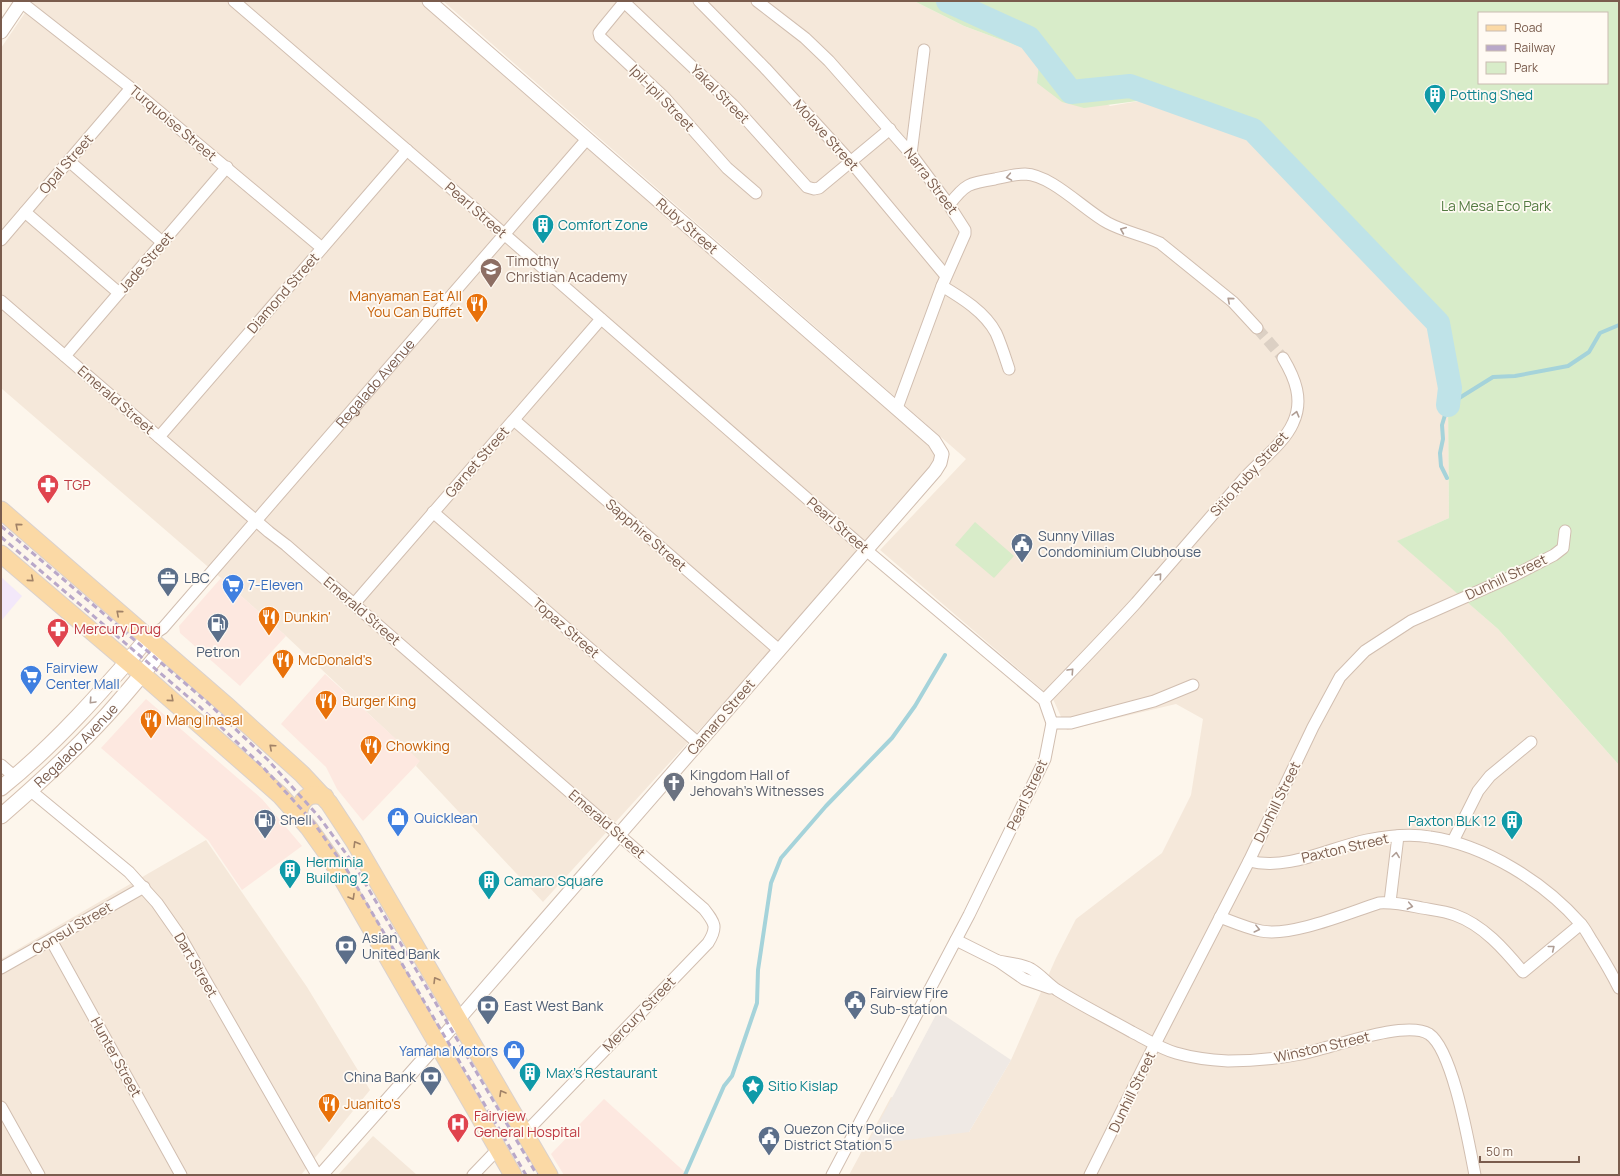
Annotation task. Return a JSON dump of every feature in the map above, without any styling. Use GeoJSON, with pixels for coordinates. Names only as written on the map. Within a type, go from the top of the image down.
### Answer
{"type":"FeatureCollection","features":[{"type":"Feature","properties":{"kind":"main road"},"geometry":{"type":"LineString","coordinates":[[1,510],[162,650],[307,779],[325,797],[344,824],[459,1018],[549,1175]]}},
{"type":"Feature","properties":{"kind":"main road"},"geometry":{"type":"LineString","coordinates":[[1,554],[142,674],[284,799],[317,838],[331,859],[513,1175]]}},
{"type":"Feature","properties":{"kind":"main road","name":"Regalado Avenue"},"geometry":{"type":"LineString","coordinates":[[1,788],[15,777],[92,702],[148,638]]}},
{"type":"Feature","properties":{"kind":"main road","name":"Regalado Avenue"},"geometry":{"type":"LineString","coordinates":[[1,816],[31,791],[96,726],[162,650]]}},
{"type":"Feature","properties":{"kind":"main road"},"geometry":{"type":"LineString","coordinates":[[284,799],[297,800],[304,796],[308,788],[307,779]]}},
{"type":"Feature","properties":{"kind":"main road"},"geometry":{"type":"LineString","coordinates":[[298,816],[301,802],[306,797],[314,795],[325,797]]}},
{"type":"Feature","properties":{"kind":"street","name":"Pearl Street"},"geometry":{"type":"LineString","coordinates":[[234,1],[866,550],[1044,700]]}},
{"type":"Feature","properties":{"kind":"street","name":"Ruby Street"},"geometry":{"type":"LineString","coordinates":[[428,1],[897,408],[934,441],[942,454]]}},
{"type":"Feature","properties":{"kind":"street","name":"Yakal Street"},"geometry":{"type":"LineString","coordinates":[[624,1],[735,107],[807,187],[814,189],[820,188],[851,162]]}},
{"type":"Feature","properties":{"kind":"street","name":"Ipil-ipil Street"},"geometry":{"type":"LineString","coordinates":[[624,1],[599,33],[600,37],[664,97],[728,168],[756,193]]}},
{"type":"Feature","properties":{"kind":"street","name":"Molave Street"},"geometry":{"type":"LineString","coordinates":[[699,1],[765,68],[851,162],[944,281],[988,320],[996,333],[1009,369]]}},
{"type":"Feature","properties":{"kind":"street","name":"Narra Street"},"geometry":{"type":"LineString","coordinates":[[757,1],[806,38],[829,61],[911,154],[964,226],[965,234],[944,281],[897,408]]}},
{"type":"Feature","properties":{"kind":"street"},"geometry":{"type":"LineString","coordinates":[[1,32],[21,2]]}},
{"type":"Feature","properties":{"kind":"street","name":"Turquoise Street"},"geometry":{"type":"LineString","coordinates":[[21,2],[131,88],[322,248]]}},
{"type":"Feature","properties":{"kind":"street"},"geometry":{"type":"LineString","coordinates":[[911,154],[924,50]]}},
{"type":"Feature","properties":{"kind":"street","name":"Opal Street"},"geometry":{"type":"LineString","coordinates":[[1,240],[131,88]]}},
{"type":"Feature","properties":{"kind":"street"},"geometry":{"type":"LineString","coordinates":[[851,162],[890,129]]}},
{"type":"Feature","properties":{"kind":"street","name":"Regalado Avenue"},"geometry":{"type":"LineString","coordinates":[[148,638],[163,628],[587,139]]}},
{"type":"Feature","properties":{"kind":"street","name":"Diamond Street"},"geometry":{"type":"LineString","coordinates":[[159,437],[407,150]]}},
{"type":"Feature","properties":{"kind":"street"},"geometry":{"type":"LineString","coordinates":[[68,161],[162,242]]}},
{"type":"Feature","properties":{"kind":"street","name":"Jade Street"},"geometry":{"type":"LineString","coordinates":[[65,356],[227,167]]}},
{"type":"Feature","properties":{"kind":"street"},"geometry":{"type":"LineString","coordinates":[[949,205],[962,189],[973,183],[1024,174],[1046,179],[1092,214],[1107,223],[1125,232],[1160,243],[1233,302],[1257,328]]}},
{"type":"Feature","properties":{"kind":"street"},"geometry":{"type":"LineString","coordinates":[[25,212],[119,293]]}},
{"type":"Feature","properties":{"kind":"street","name":"Emerald Street"},"geometry":{"type":"LineString","coordinates":[[1,301],[619,834],[704,909],[712,920],[715,928]]}},
{"type":"Feature","properties":{"kind":"street","name":"Garnet Street"},"geometry":{"type":"LineString","coordinates":[[354,604],[601,319]]}},
{"type":"Feature","properties":{"kind":"street","name":"Sitio Ruby Street"},"geometry":{"type":"LineString","coordinates":[[1044,700],[1135,604],[1252,469],[1287,435],[1294,423],[1298,409],[1298,397],[1294,381],[1283,358]]}},
{"type":"Feature","properties":{"kind":"street","name":"Sapphire Street"},"geometry":{"type":"LineString","coordinates":[[514,420],[779,650]]}},
{"type":"Feature","properties":{"kind":"street","name":"Camaro Street"},"geometry":{"type":"LineString","coordinates":[[321,1175],[437,1044],[935,471],[940,463],[942,454]]}},
{"type":"Feature","properties":{"kind":"street","name":"Topaz Street"},"geometry":{"type":"LineString","coordinates":[[433,512],[698,743]]}},
{"type":"Feature","properties":{"kind":"street","name":"Dunhill Street"},"geometry":{"type":"LineString","coordinates":[[1090,1175],[1249,861],[1340,677],[1365,651],[1389,634],[1420,616],[1513,576],[1554,555],[1563,548],[1565,531]]}},
{"type":"Feature","properties":{"kind":"street"},"geometry":{"type":"LineString","coordinates":[[162,650],[163,628]]}},
{"type":"Feature","properties":{"kind":"street"},"geometry":{"type":"LineString","coordinates":[[1044,700],[1052,723],[1071,723],[1154,701],[1193,685]]}},
{"type":"Feature","properties":{"kind":"street","name":"Pearl Street"},"geometry":{"type":"LineString","coordinates":[[832,1175],[956,940],[1045,759],[1052,723]]}},
{"type":"Feature","properties":{"kind":"street"},"geometry":{"type":"LineString","coordinates":[[1453,842],[1478,791],[1490,776],[1531,742]]}},
{"type":"Feature","properties":{"kind":"street"},"geometry":{"type":"LineString","coordinates":[[1,765],[15,777]]}},
{"type":"Feature","properties":{"kind":"street","name":"Dart Street"},"geometry":{"type":"LineString","coordinates":[[31,791],[129,872],[144,887],[180,936],[317,1175]]}},
{"type":"Feature","properties":{"kind":"street"},"geometry":{"type":"LineString","coordinates":[[1390,902],[1398,836]]}},
{"type":"Feature","properties":{"kind":"street","name":"Paxton Street"},"geometry":{"type":"LineString","coordinates":[[1249,861],[1260,864],[1306,858],[1367,840],[1398,836],[1429,836],[1453,842],[1486,854],[1516,870],[1548,893],[1581,924],[1605,962],[1619,988]]}},
{"type":"Feature","properties":{"kind":"street","name":"Consul Street"},"geometry":{"type":"LineString","coordinates":[[1,968],[144,887]]}},
{"type":"Feature","properties":{"kind":"street"},"geometry":{"type":"LineString","coordinates":[[1220,917],[1262,931],[1290,930],[1315,924],[1379,903],[1390,902],[1454,915],[1473,924],[1489,936],[1510,957],[1522,972],[1581,924]]}},
{"type":"Feature","properties":{"kind":"street","name":"Mercury Street"},"geometry":{"type":"LineString","coordinates":[[525,1133],[708,943],[715,928]]}},
{"type":"Feature","properties":{"kind":"street","name":"Hunter Street"},"geometry":{"type":"LineString","coordinates":[[51,940],[181,1175]]}},
{"type":"Feature","properties":{"kind":"street","name":"Winston Street"},"geometry":{"type":"LineString","coordinates":[[956,940],[998,961],[1024,979],[1056,990],[1155,1044],[1175,1053],[1201,1059],[1228,1061],[1265,1060],[1302,1054],[1377,1034],[1401,1030],[1416,1030],[1428,1034],[1437,1043],[1446,1059],[1467,1130],[1475,1175]]}},
{"type":"Feature","properties":{"kind":"street"},"geometry":{"type":"LineString","coordinates":[[1,1107],[39,1175]]}},
{"type":"Feature","properties":{"kind":"street"},"geometry":{"type":"LineString","coordinates":[[473,1175],[498,1149]]}},
{"type":"Feature","properties":{"kind":"shaded area"},"geometry":{"type":"Polygon","coordinates":[[[33,1],[425,1],[950,454],[543,902],[416,766],[419,761],[286,636],[1,388],[1,48],[33,1]]]}},
{"type":"Feature","properties":{"kind":"shaded area"},"geometry":{"type":"Polygon","coordinates":[[[443,1],[914,1],[964,26],[1040,54],[1110,106],[1145,100],[1196,121],[1253,130],[1438,323],[1450,388],[1448,405],[1449,518],[1398,541],[1498,629],[1619,765],[1619,1175],[849,1175],[891,1097],[969,1132],[1011,1060],[1056,958],[1076,919],[1162,853],[1191,795],[1203,719],[1176,704],[1067,730],[1053,699],[880,550],[966,459],[443,1]]]}},
{"type":"Feature","properties":{"kind":"shaded area"},"geometry":{"type":"Polygon","coordinates":[[[1,577],[22,596],[1,621],[1,577]]]}},
{"type":"Feature","properties":{"kind":"shaded area"},"geometry":{"type":"Polygon","coordinates":[[[221,578],[286,636],[240,686],[180,633],[179,626],[221,578]]]}},
{"type":"Feature","properties":{"kind":"shaded area"},"geometry":{"type":"Polygon","coordinates":[[[325,674],[420,761],[363,821],[337,789],[326,767],[281,724],[325,674]]]}},
{"type":"Feature","properties":{"kind":"shaded area"},"geometry":{"type":"Polygon","coordinates":[[[146,699],[262,799],[302,846],[242,890],[208,840],[101,748],[146,699]]]}},
{"type":"Feature","properties":{"kind":"shaded area"},"geometry":{"type":"Polygon","coordinates":[[[206,840],[307,987],[370,1090],[301,1175],[1,1175],[1,959],[206,840]]]}},
{"type":"Feature","properties":{"kind":"shaded area"},"geometry":{"type":"Polygon","coordinates":[[[938,1011],[1011,1060],[969,1132],[867,1145],[938,1011]]]}},
{"type":"Feature","properties":{"kind":"shaded area"},"geometry":{"type":"Polygon","coordinates":[[[604,1099],[688,1175],[564,1175],[551,1154],[604,1099]]]}},
{"type":"Feature","properties":{"kind":"shaded area"},"geometry":{"type":"Polygon","coordinates":[[[373,1136],[417,1175],[338,1175],[373,1136]]]}},
{"type":"Feature","properties":{"kind":"green space","name":"La Mesa Eco Park"},"geometry":{"type":"Polygon","coordinates":[[[914,1],[1619,1],[1619,765],[1498,629],[1397,541],[1449,518],[1448,405],[1450,388],[1438,323],[1253,130],[1196,121],[1145,100],[1084,108],[1062,102],[1037,83],[1040,54],[964,26],[914,1]]]}},
{"type":"Feature","properties":{"kind":"green space"},"geometry":{"type":"Polygon","coordinates":[[[975,522],[1014,556],[994,578],[955,545],[975,522]]]}},
{"type":"Feature","properties":{"kind":"waterway"},"geometry":{"type":"LineString","coordinates":[[948,1],[1029,38],[1071,92],[1130,86],[1253,130],[1438,323],[1450,388],[1448,405]]}},
{"type":"Feature","properties":{"kind":"waterway"},"geometry":{"type":"LineString","coordinates":[[1447,478],[1441,466],[1440,453],[1443,439],[1442,425],[1448,405],[1493,377],[1515,376],[1568,366],[1589,352],[1600,333],[1619,325]]}},
{"type":"Feature","properties":{"kind":"waterway"},"geometry":{"type":"LineString","coordinates":[[685,1175],[724,1086],[732,1076],[757,1003],[758,970],[771,883],[781,858],[826,806],[892,738],[915,706],[945,655]]}},
{"type":"Feature","properties":{"kind":"tunnel"},"geometry":{"type":"LineString","coordinates":[[1257,328],[1283,358]]}},
{"type":"Feature","properties":{"kind":"railway"},"geometry":{"type":"LineString","coordinates":[[1,526],[208,703],[268,760],[320,818],[355,866],[537,1175]]}},
{"type":"Feature","properties":{"kind":"railway"},"geometry":{"type":"LineString","coordinates":[[1,537],[201,708],[262,766],[314,823],[347,870],[526,1175]]}},
{"type":"Feature","properties":{"kind":"place","name":"Potting Shed"},"geometry":{"type":"Point","coordinates":[1435,114]}},
{"type":"Feature","properties":{"kind":"place","name":"Comfort Zone"},"geometry":{"type":"Point","coordinates":[543,244]}},
{"type":"Feature","properties":{"kind":"place","name":"Timothy Christian Academy"},"geometry":{"type":"Point","coordinates":[491,288]}},
{"type":"Feature","properties":{"kind":"place","name":"Manyaman Eat All You Can Buffet"},"geometry":{"type":"Point","coordinates":[477,324]}},
{"type":"Feature","properties":{"kind":"place","name":"TGP"},"geometry":{"type":"Point","coordinates":[48,504]}},
{"type":"Feature","properties":{"kind":"place","name":"Sunny Villas Condominium Clubhouse"},"geometry":{"type":"Point","coordinates":[1022,564]}},
{"type":"Feature","properties":{"kind":"place","name":"LBC"},"geometry":{"type":"Point","coordinates":[168,598]}},
{"type":"Feature","properties":{"kind":"place","name":"7-Eleven"},"geometry":{"type":"Point","coordinates":[233,604]}},
{"type":"Feature","properties":{"kind":"place","name":"Dunkin'"},"geometry":{"type":"Point","coordinates":[269,636]}},
{"type":"Feature","properties":{"kind":"place","name":"Petron"},"geometry":{"type":"Point","coordinates":[218,644]}},
{"type":"Feature","properties":{"kind":"place","name":"Mercury Drug"},"geometry":{"type":"Point","coordinates":[58,648]}},
{"type":"Feature","properties":{"kind":"place","name":"McDonald's"},"geometry":{"type":"Point","coordinates":[283,680]}},
{"type":"Feature","properties":{"kind":"place","name":"Fairview Center Mall"},"geometry":{"type":"Point","coordinates":[31,696]}},
{"type":"Feature","properties":{"kind":"place","name":"Burger King"},"geometry":{"type":"Point","coordinates":[326,720]}},
{"type":"Feature","properties":{"kind":"place","name":"Mang Inasal"},"geometry":{"type":"Point","coordinates":[151,740]}},
{"type":"Feature","properties":{"kind":"place","name":"Chowking"},"geometry":{"type":"Point","coordinates":[371,766]}},
{"type":"Feature","properties":{"kind":"place","name":"Kingdom Hall of Jehovah's Witnesses"},"geometry":{"type":"Point","coordinates":[674,802]}},
{"type":"Feature","properties":{"kind":"place","name":"Quicklean"},"geometry":{"type":"Point","coordinates":[398,838]}},
{"type":"Feature","properties":{"kind":"place","name":"Shell"},"geometry":{"type":"Point","coordinates":[265,840]}},
{"type":"Feature","properties":{"kind":"place","name":"Paxton BLK 12"},"geometry":{"type":"Point","coordinates":[1512,840]}},
{"type":"Feature","properties":{"kind":"place","name":"Herminia Building 2"},"geometry":{"type":"Point","coordinates":[290,890]}},
{"type":"Feature","properties":{"kind":"place","name":"Camaro Square"},"geometry":{"type":"Point","coordinates":[489,900]}},
{"type":"Feature","properties":{"kind":"place","name":"Asian United Bank"},"geometry":{"type":"Point","coordinates":[346,966]}},
{"type":"Feature","properties":{"kind":"place","name":"Fairview Fire Sub-station"},"geometry":{"type":"Point","coordinates":[855,1020]}},
{"type":"Feature","properties":{"kind":"place","name":"East West Bank"},"geometry":{"type":"Point","coordinates":[488,1026]}},
{"type":"Feature","properties":{"kind":"place","name":"Yamaha Motors"},"geometry":{"type":"Point","coordinates":[514,1070]}},
{"type":"Feature","properties":{"kind":"place","name":"Max's Restaurant"},"geometry":{"type":"Point","coordinates":[530,1092]}},
{"type":"Feature","properties":{"kind":"place","name":"China Bank"},"geometry":{"type":"Point","coordinates":[431,1096]}},
{"type":"Feature","properties":{"kind":"place","name":"Sitio Kislap"},"geometry":{"type":"Point","coordinates":[753,1106]}},
{"type":"Feature","properties":{"kind":"place","name":"Juanito's"},"geometry":{"type":"Point","coordinates":[329,1124]}},
{"type":"Feature","properties":{"kind":"place","name":"Fairview General Hospital"},"geometry":{"type":"Point","coordinates":[458,1144]}},
{"type":"Feature","properties":{"kind":"place","name":"Quezon City Police District Station 5"},"geometry":{"type":"Point","coordinates":[769,1156]}}]}
